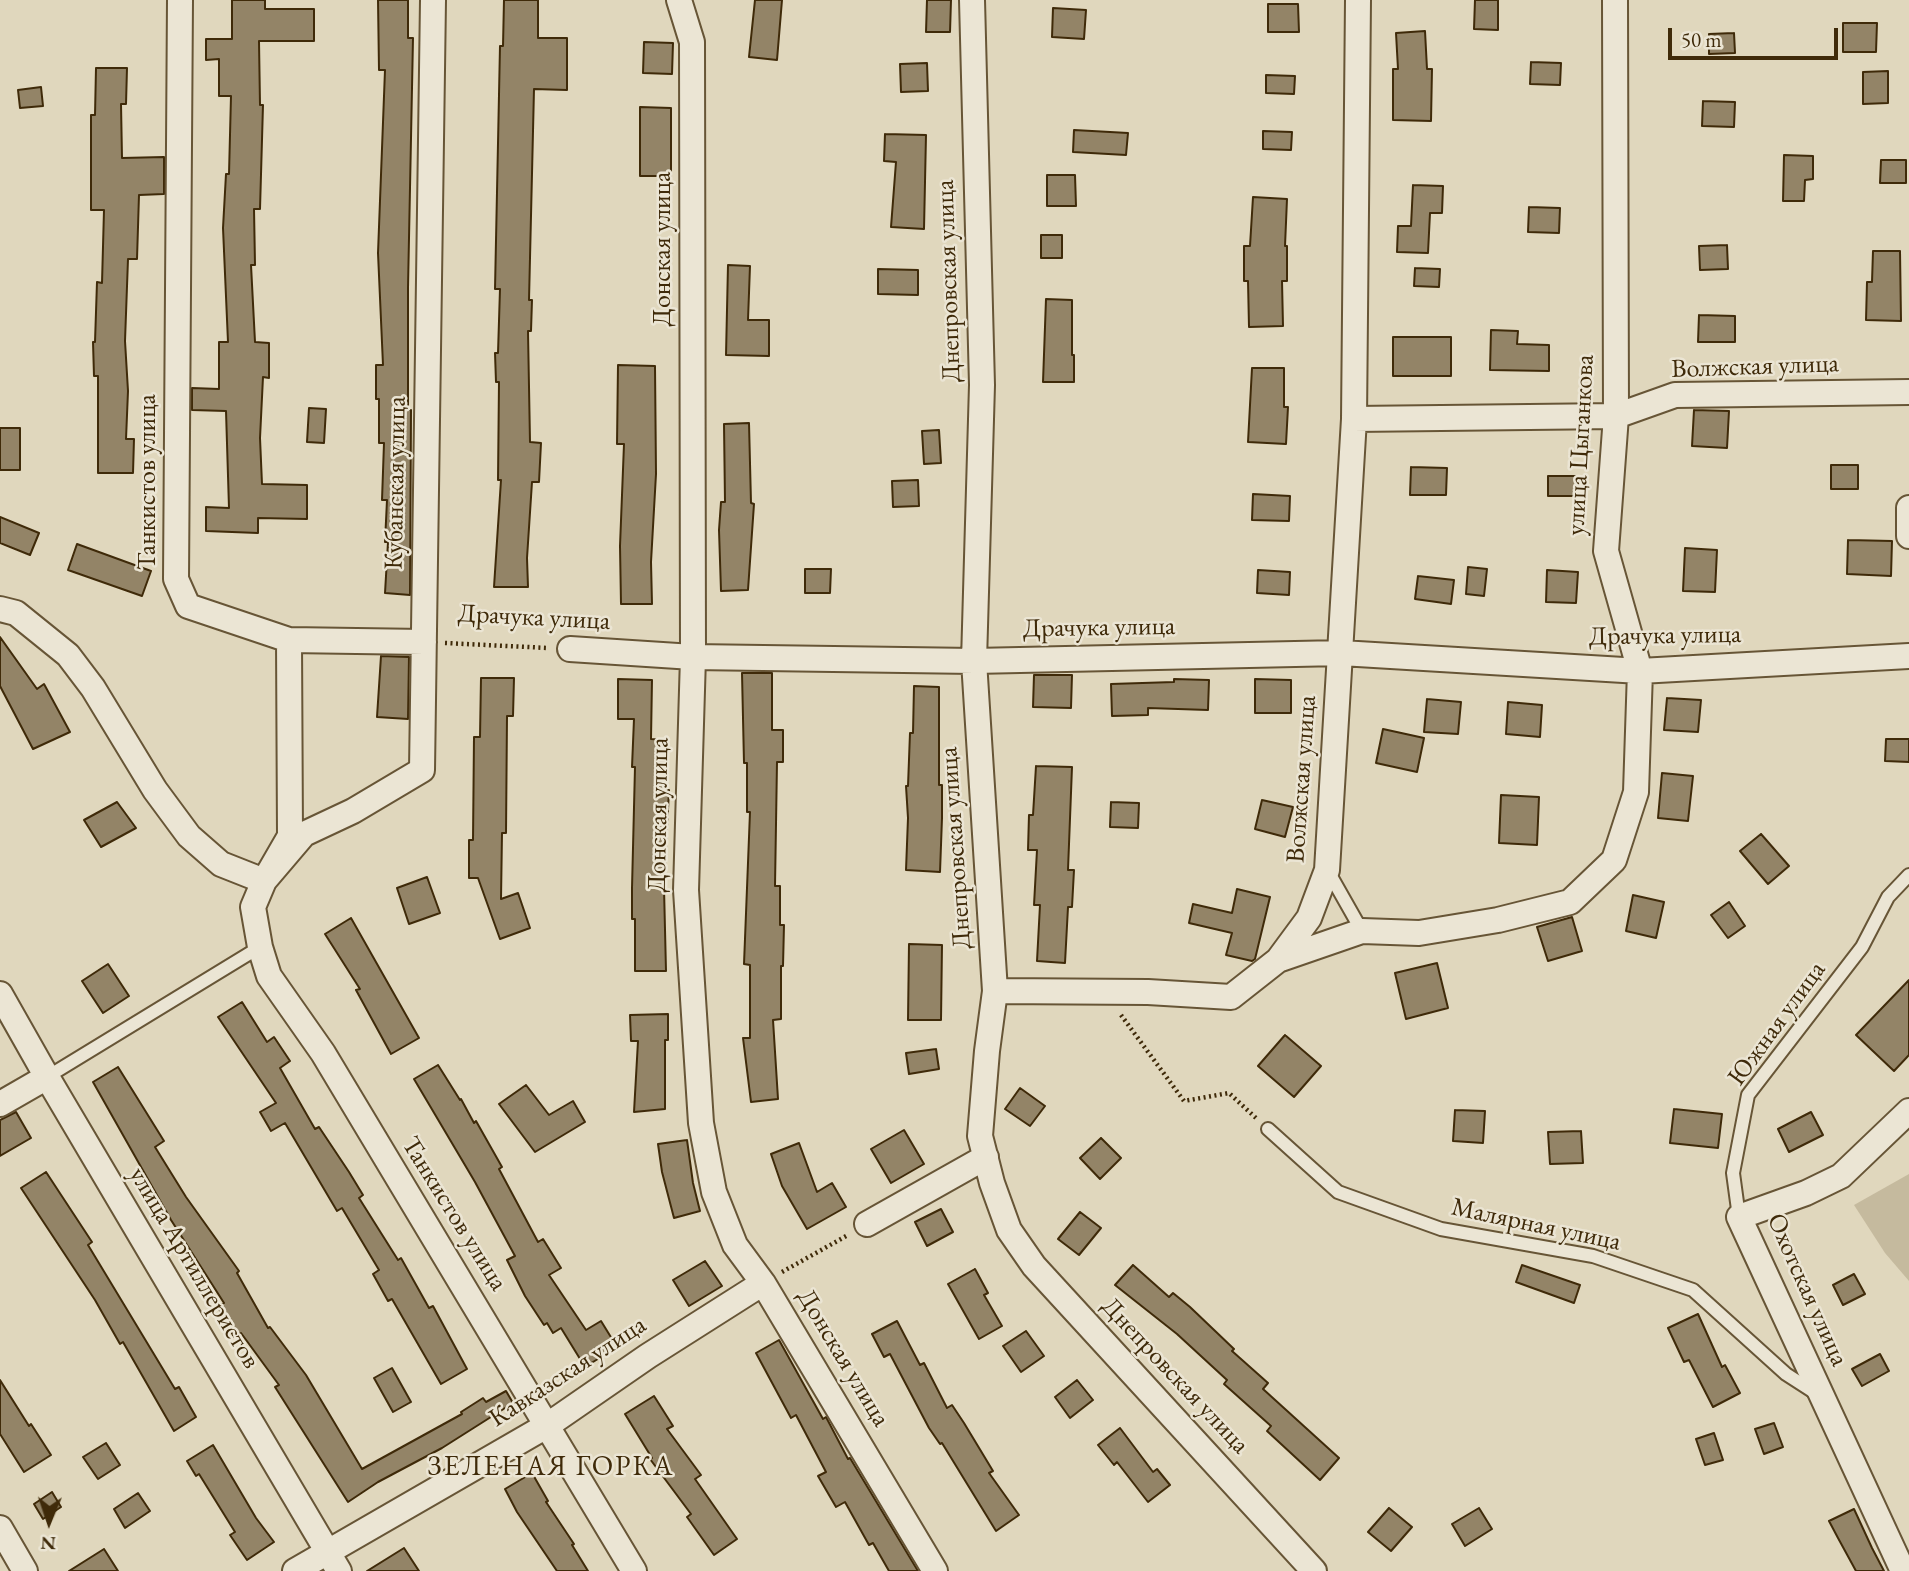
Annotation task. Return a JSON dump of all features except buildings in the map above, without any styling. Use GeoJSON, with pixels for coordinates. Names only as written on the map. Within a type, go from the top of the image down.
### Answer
{"type":"FeatureCollection","features":[{"type":"Feature","properties":{"kind":"street","name":"Танкистов улица"},"geometry":{"type":"LineString","coordinates":[[180,0],[176,579],[188,606],[289,640],[290,836],[253,906],[260,947],[269,976],[323,1053],[634,1571]]}},
{"type":"Feature","properties":{"kind":"street","name":"Кубанская улица"},"geometry":{"type":"LineString","coordinates":[[264,881],[304,834],[353,811],[422,770],[433,0]]}},
{"type":"Feature","properties":{"kind":"street","name":"Донская улица"},"geometry":{"type":"LineString","coordinates":[[679,0],[692,42],[693,657],[686,890],[701,1123],[714,1192],[736,1245],[763,1283],[935,1571]]}},
{"type":"Feature","properties":{"kind":"street","name":"Днепровская улица"},"geometry":{"type":"LineString","coordinates":[[972,0],[982,385],[974,661],[995,991],[980,1136],[992,1183],[1009,1230],[1034,1266],[1314,1571]]}},
{"type":"Feature","properties":{"kind":"street","name":"Волжская улица"},"geometry":{"type":"LineString","coordinates":[[995,991],[1231,997],[1278,960],[1309,918],[1327,870],[1354,419],[1358,0]]}},
{"type":"Feature","properties":{"kind":"street","name":"улица Цыганкова"},"geometry":{"type":"LineString","coordinates":[[1278,960],[1362,931],[1419,933],[1498,920],[1570,902],[1614,860],[1636,792],[1640,671],[1606,551],[1616,416],[1615,0]]}},
{"type":"Feature","properties":{"kind":"street","name":"Волжская улица"},"geometry":{"type":"LineString","coordinates":[[1354,419],[1616,416],[1675,396],[1909,392]]}},
{"type":"Feature","properties":{"kind":"street"},"geometry":{"type":"LineString","coordinates":[[1909,508],[1909,536]]}},
{"type":"Feature","properties":{"kind":"street"},"geometry":{"type":"LineString","coordinates":[[0,609],[16,613],[68,654],[82,671],[155,790],[189,835],[221,864],[264,881]]}},
{"type":"Feature","properties":{"kind":"street","name":"Драчука улица"},"geometry":{"type":"LineString","coordinates":[[289,640],[424,642]]}},
{"type":"Feature","properties":{"kind":"street","name":"Драчука улица"},"geometry":{"type":"LineString","coordinates":[[570,649],[693,657],[974,661],[1341,653],[1640,671],[1909,656]]}},
{"type":"Feature","properties":{"kind":"street","name":"улица Артиллеристов"},"geometry":{"type":"LineString","coordinates":[[0,994],[333,1562]]}},
{"type":"Feature","properties":{"kind":"street"},"geometry":{"type":"LineString","coordinates":[[0,1104],[47,1077]]}},
{"type":"Feature","properties":{"kind":"street","name":"Охотская улица"},"geometry":{"type":"LineString","coordinates":[[1903,1571],[1739,1217],[1806,1193],[1841,1176],[1909,1111]]}},
{"type":"Feature","properties":{"kind":"street"},"geometry":{"type":"LineString","coordinates":[[867,1224],[986,1157]]}},
{"type":"Feature","properties":{"kind":"street","name":"Кавказская улица"},"geometry":{"type":"LineString","coordinates":[[295,1571],[333,1562],[763,1283]]}},
{"type":"Feature","properties":{"kind":"street"},"geometry":{"type":"LineString","coordinates":[[0,1528],[25,1571]]}},
{"type":"Feature","properties":{"kind":"lane"},"geometry":{"type":"LineString","coordinates":[[1327,870],[1362,931]]}},
{"type":"Feature","properties":{"kind":"lane","name":"Южная улица"},"geometry":{"type":"LineString","coordinates":[[1739,1217],[1733,1173],[1748,1095],[1862,947],[1888,897],[1909,875]]}},
{"type":"Feature","properties":{"kind":"lane"},"geometry":{"type":"LineString","coordinates":[[47,1077],[260,947]]}},
{"type":"Feature","properties":{"kind":"lane","name":"Малярная улица"},"geometry":{"type":"LineString","coordinates":[[1268,1129],[1338,1192],[1441,1229],[1593,1256],[1693,1290],[1786,1374],[1823,1398]]}},
{"type":"Feature","properties":{"kind":"path","name":"Драчука улица"},"geometry":{"type":"LineString","coordinates":[[424,642],[570,649]]}},
{"type":"Feature","properties":{"kind":"path"},"geometry":{"type":"LineString","coordinates":[[1115,992],[1122,1016],[1184,1101],[1228,1093],[1268,1129]]}},
{"type":"Feature","properties":{"kind":"path"},"geometry":{"type":"LineString","coordinates":[[763,1283],[867,1224]]}},
{"type":"Feature","properties":{"kind":"shaded area"},"geometry":{"type":"Polygon","coordinates":[[[1909,1174],[1909,1281],[1885,1253],[1854,1205],[1909,1174]]]}},
{"type":"Feature","properties":{"kind":"district","name":"ЗЕЛЕНАЯ ГОРКА"},"geometry":{"type":"Point","coordinates":[551,1467]}}]}
